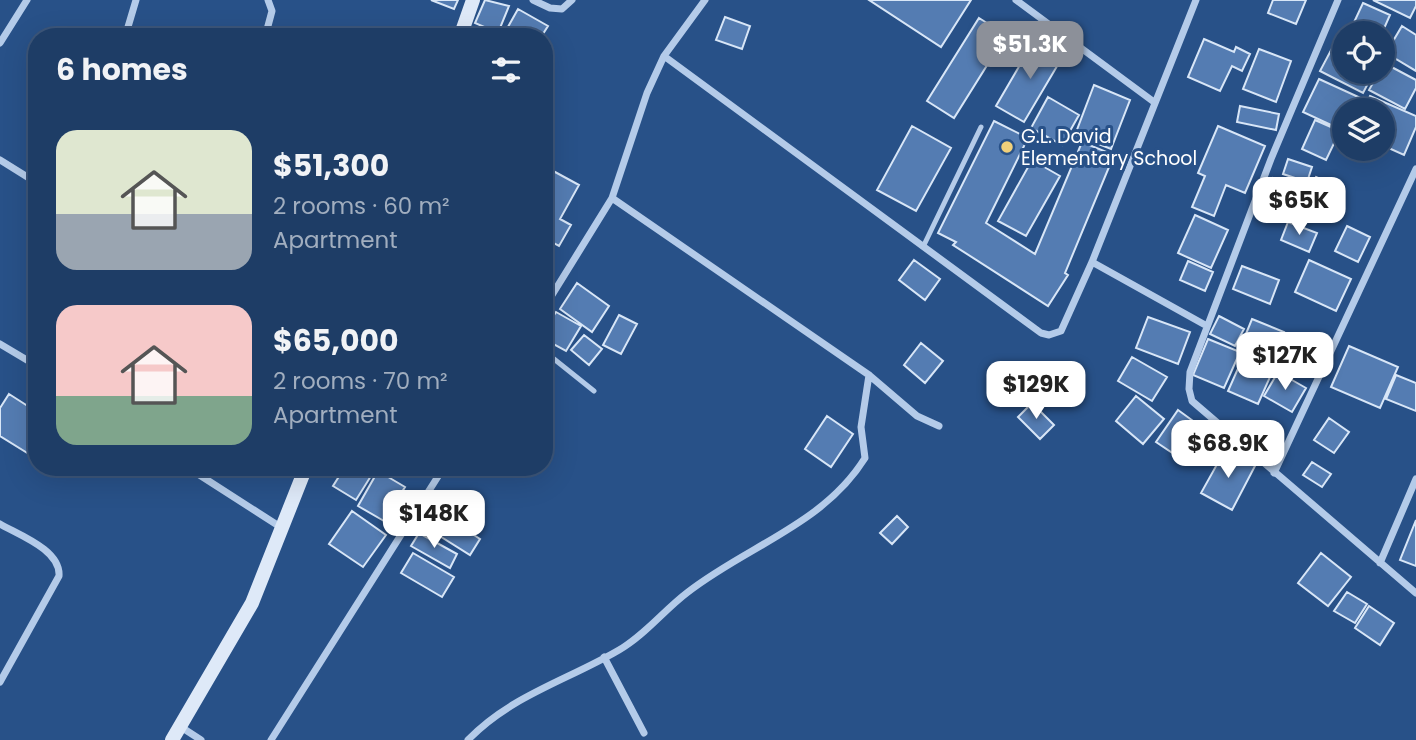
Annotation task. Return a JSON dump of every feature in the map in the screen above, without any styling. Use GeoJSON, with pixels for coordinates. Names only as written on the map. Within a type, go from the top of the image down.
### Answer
{"type":"FeatureCollection","features":[{"type":"Feature","properties":{"kind":"street"},"geometry":{"type":"LineString","coordinates":[[0,43],[27,0]]}},
{"type":"Feature","properties":{"kind":"street"},"geometry":{"type":"LineString","coordinates":[[128,28],[136,0]]}},
{"type":"Feature","properties":{"kind":"street"},"geometry":{"type":"LineString","coordinates":[[267,28],[272,11],[268,0]]}},
{"type":"Feature","properties":{"kind":"street"},"geometry":{"type":"LineString","coordinates":[[463,28],[473,0]]}},
{"type":"Feature","properties":{"kind":"street"},"geometry":{"type":"LineString","coordinates":[[533,0],[551,8],[562,9],[572,0]]}},
{"type":"Feature","properties":{"kind":"street"},"geometry":{"type":"LineString","coordinates":[[553,293],[612,198],[647,93],[664,56],[705,0]]}},
{"type":"Feature","properties":{"kind":"street"},"geometry":{"type":"LineString","coordinates":[[1016,0],[1154,102]]}},
{"type":"Feature","properties":{"kind":"street"},"geometry":{"type":"LineString","coordinates":[[664,56],[1041,333],[1049,335],[1060,331],[1092,262],[1196,0]]}},
{"type":"Feature","properties":{"kind":"street"},"geometry":{"type":"LineString","coordinates":[[1338,0],[1271,159],[1207,326],[1190,372],[1189,389],[1192,401],[1416,593]]}},
{"type":"Feature","properties":{"kind":"street"},"geometry":{"type":"LineString","coordinates":[[0,160],[28,177]]}},
{"type":"Feature","properties":{"kind":"street"},"geometry":{"type":"LineString","coordinates":[[1274,472],[1416,169]]}},
{"type":"Feature","properties":{"kind":"street"},"geometry":{"type":"LineString","coordinates":[[612,198],[869,374],[917,416],[939,426]]}},
{"type":"Feature","properties":{"kind":"street"},"geometry":{"type":"LineString","coordinates":[[1092,262],[1207,326]]}},
{"type":"Feature","properties":{"kind":"street"},"geometry":{"type":"LineString","coordinates":[[0,344],[28,361]]}},
{"type":"Feature","properties":{"kind":"street"},"geometry":{"type":"LineString","coordinates":[[468,740],[495,715],[638,637],[687,592],[810,516],[835,497],[865,458],[861,427],[869,374]]}},
{"type":"Feature","properties":{"kind":"street"},"geometry":{"type":"LineString","coordinates":[[201,476],[282,528]]}},
{"type":"Feature","properties":{"kind":"street"},"geometry":{"type":"LineString","coordinates":[[173,740],[252,603],[302,476]]}},
{"type":"Feature","properties":{"kind":"street"},"geometry":{"type":"LineString","coordinates":[[271,740],[438,476]]}},
{"type":"Feature","properties":{"kind":"street"},"geometry":{"type":"LineString","coordinates":[[1380,563],[1416,479]]}},
{"type":"Feature","properties":{"kind":"street"},"geometry":{"type":"LineString","coordinates":[[0,524],[51,555],[60,568],[59,576],[0,682]]}},
{"type":"Feature","properties":{"kind":"street"},"geometry":{"type":"LineString","coordinates":[[604,657],[644,733]]}},
{"type":"Feature","properties":{"kind":"street"},"geometry":{"type":"LineString","coordinates":[[181,727],[201,740]]}},
{"type":"Feature","properties":{"kind":"lane"},"geometry":{"type":"LineString","coordinates":[[923,247],[981,127]]}},
{"type":"Feature","properties":{"kind":"lane"},"geometry":{"type":"LineString","coordinates":[[553,358],[594,391]]}},
{"type":"Feature","properties":{"kind":"building"},"geometry":{"type":"Polygon","coordinates":[[[431,0],[458,0],[454,9],[431,0]]]}},
{"type":"Feature","properties":{"kind":"building"},"geometry":{"type":"Polygon","coordinates":[[[485,0],[509,6],[500,28],[486,28],[475,23],[485,0]]]}},
{"type":"Feature","properties":{"kind":"building"},"geometry":{"type":"Polygon","coordinates":[[[869,0],[971,0],[941,47],[869,0]]]}},
{"type":"Feature","properties":{"kind":"building"},"geometry":{"type":"Polygon","coordinates":[[[1273,0],[1306,0],[1296,24],[1268,13],[1273,0]]]}},
{"type":"Feature","properties":{"kind":"building"},"geometry":{"type":"Polygon","coordinates":[[[1373,0],[1416,0],[1416,6],[1410,18],[1373,0]]]}},
{"type":"Feature","properties":{"kind":"building"},"geometry":{"type":"Polygon","coordinates":[[[1363,3],[1390,15],[1387,21],[1355,21],[1363,3]]]}},
{"type":"Feature","properties":{"kind":"building"},"geometry":{"type":"Polygon","coordinates":[[[518,9],[548,26],[547,28],[507,28],[518,9]]]}},
{"type":"Feature","properties":{"kind":"building"},"geometry":{"type":"Polygon","coordinates":[[[725,17],[750,26],[742,49],[716,40],[725,17]]]}},
{"type":"Feature","properties":{"kind":"building"},"geometry":{"type":"Polygon","coordinates":[[[979,18],[1006,35],[954,118],[927,101],[979,18]]]}},
{"type":"Feature","properties":{"kind":"building"},"geometry":{"type":"Polygon","coordinates":[[[1402,26],[1416,35],[1416,71],[1395,58],[1395,38],[1402,26]]]}},
{"type":"Feature","properties":{"kind":"building"},"geometry":{"type":"Polygon","coordinates":[[[1035,39],[1063,56],[1024,122],[996,106],[1035,39]]]}},
{"type":"Feature","properties":{"kind":"building"},"geometry":{"type":"Polygon","coordinates":[[[1204,39],[1234,52],[1236,47],[1250,54],[1242,71],[1232,66],[1220,91],[1188,77],[1204,39]]]}},
{"type":"Feature","properties":{"kind":"building"},"geometry":{"type":"Polygon","coordinates":[[[1332,48],[1332,77],[1320,71],[1332,48]]]}},
{"type":"Feature","properties":{"kind":"building"},"geometry":{"type":"Polygon","coordinates":[[[1259,49],[1291,61],[1276,102],[1243,89],[1259,49]]]}},
{"type":"Feature","properties":{"kind":"building"},"geometry":{"type":"Polygon","coordinates":[[[1395,69],[1416,80],[1416,88],[1405,109],[1395,104],[1395,98],[1384,98],[1369,90],[1372,84],[1395,84],[1395,69]]]}},
{"type":"Feature","properties":{"kind":"building"},"geometry":{"type":"Polygon","coordinates":[[[1319,79],[1361,98],[1332,98],[1332,125],[1303,112],[1319,79]]]}},
{"type":"Feature","properties":{"kind":"building"},"geometry":{"type":"Polygon","coordinates":[[[1345,84],[1368,84],[1363,93],[1345,84]]]}},
{"type":"Feature","properties":{"kind":"building"},"geometry":{"type":"Polygon","coordinates":[[[1094,85],[1130,100],[1111,149],[1075,135],[1094,85]]]}},
{"type":"Feature","properties":{"kind":"building"},"geometry":{"type":"Polygon","coordinates":[[[1048,97],[1079,115],[1062,145],[1031,128],[1048,97]]]}},
{"type":"Feature","properties":{"kind":"building"},"geometry":{"type":"Polygon","coordinates":[[[1240,106],[1279,114],[1276,130],[1237,122],[1240,106]]]}},
{"type":"Feature","properties":{"kind":"building"},"geometry":{"type":"Polygon","coordinates":[[[1395,107],[1416,116],[1416,127],[1404,155],[1395,151],[1395,107]]]}},
{"type":"Feature","properties":{"kind":"building"},"geometry":{"type":"Polygon","coordinates":[[[1315,120],[1332,127],[1332,148],[1326,160],[1302,149],[1315,120]]]}},
{"type":"Feature","properties":{"kind":"building"},"geometry":{"type":"Polygon","coordinates":[[[994,121],[1028,138],[986,223],[1035,254],[1082,142],[1114,155],[1065,273],[1068,275],[1048,306],[953,245],[956,242],[938,233],[994,121]]]}},
{"type":"Feature","properties":{"kind":"building"},"geometry":{"type":"Polygon","coordinates":[[[912,126],[951,148],[916,211],[877,190],[912,126]]]}},
{"type":"Feature","properties":{"kind":"building"},"geometry":{"type":"Polygon","coordinates":[[[1218,126],[1265,146],[1245,193],[1226,185],[1214,216],[1192,207],[1205,176],[1198,173],[1218,126]]]}},
{"type":"Feature","properties":{"kind":"building"},"geometry":{"type":"Polygon","coordinates":[[[1288,159],[1312,167],[1307,182],[1283,174],[1288,159]]]}},
{"type":"Feature","properties":{"kind":"building"},"geometry":{"type":"Polygon","coordinates":[[[1032,160],[1060,176],[1026,236],[998,221],[1032,160]]]}},
{"type":"Feature","properties":{"kind":"building"},"geometry":{"type":"Polygon","coordinates":[[[553,171],[579,185],[560,219],[571,225],[559,246],[553,243],[553,171]]]}},
{"type":"Feature","properties":{"kind":"building"},"geometry":{"type":"Polygon","coordinates":[[[1316,177],[1335,186],[1321,217],[1302,208],[1316,177]]]}},
{"type":"Feature","properties":{"kind":"building"},"geometry":{"type":"Polygon","coordinates":[[[1273,178],[1304,192],[1298,206],[1267,192],[1273,178]]]}},
{"type":"Feature","properties":{"kind":"building"},"geometry":{"type":"Polygon","coordinates":[[[1272,199],[1301,212],[1298,220],[1268,207],[1272,199]]]}},
{"type":"Feature","properties":{"kind":"building"},"geometry":{"type":"Polygon","coordinates":[[[1195,215],[1228,230],[1211,268],[1178,253],[1195,215]]]}},
{"type":"Feature","properties":{"kind":"building"},"geometry":{"type":"Polygon","coordinates":[[[1288,222],[1317,233],[1309,252],[1281,240],[1288,222]]]}},
{"type":"Feature","properties":{"kind":"building"},"geometry":{"type":"Polygon","coordinates":[[[1347,226],[1370,237],[1358,262],[1335,251],[1347,226]]]}},
{"type":"Feature","properties":{"kind":"building"},"geometry":{"type":"Polygon","coordinates":[[[914,260],[940,279],[925,300],[899,280],[914,260]]]}},
{"type":"Feature","properties":{"kind":"building"},"geometry":{"type":"Polygon","coordinates":[[[1309,260],[1351,279],[1336,311],[1295,292],[1309,260]]]}},
{"type":"Feature","properties":{"kind":"building"},"geometry":{"type":"Polygon","coordinates":[[[1188,261],[1213,272],[1205,291],[1180,280],[1188,261]]]}},
{"type":"Feature","properties":{"kind":"building"},"geometry":{"type":"Polygon","coordinates":[[[1242,266],[1279,280],[1270,304],[1233,289],[1242,266]]]}},
{"type":"Feature","properties":{"kind":"building"},"geometry":{"type":"Polygon","coordinates":[[[577,283],[609,306],[592,332],[560,309],[577,283]]]}},
{"type":"Feature","properties":{"kind":"building"},"geometry":{"type":"Polygon","coordinates":[[[556,312],[581,326],[566,351],[553,344],[553,317],[556,312]]]}},
{"type":"Feature","properties":{"kind":"building"},"geometry":{"type":"Polygon","coordinates":[[[619,315],[637,324],[621,354],[603,345],[619,315]]]}},
{"type":"Feature","properties":{"kind":"building"},"geometry":{"type":"Polygon","coordinates":[[[1219,316],[1244,329],[1235,346],[1210,334],[1219,316]]]}},
{"type":"Feature","properties":{"kind":"building"},"geometry":{"type":"Polygon","coordinates":[[[1148,317],[1190,332],[1178,364],[1136,348],[1148,317]]]}},
{"type":"Feature","properties":{"kind":"building"},"geometry":{"type":"Polygon","coordinates":[[[1252,319],[1284,332],[1273,359],[1241,346],[1252,319]]]}},
{"type":"Feature","properties":{"kind":"building"},"geometry":{"type":"Polygon","coordinates":[[[584,335],[602,349],[589,365],[571,350],[584,335]]]}},
{"type":"Feature","properties":{"kind":"building"},"geometry":{"type":"Polygon","coordinates":[[[1208,339],[1240,352],[1224,388],[1193,375],[1208,339]]]}},
{"type":"Feature","properties":{"kind":"building"},"geometry":{"type":"Polygon","coordinates":[[[921,343],[943,361],[925,383],[904,365],[921,343]]]}},
{"type":"Feature","properties":{"kind":"building"},"geometry":{"type":"Polygon","coordinates":[[[1349,346],[1398,367],[1380,408],[1331,387],[1349,346]]]}},
{"type":"Feature","properties":{"kind":"building"},"geometry":{"type":"Polygon","coordinates":[[[1244,355],[1274,368],[1258,404],[1228,391],[1244,355]]]}},
{"type":"Feature","properties":{"kind":"building"},"geometry":{"type":"Polygon","coordinates":[[[1132,357],[1167,377],[1152,401],[1118,381],[1132,357]]]}},
{"type":"Feature","properties":{"kind":"building"},"geometry":{"type":"Polygon","coordinates":[[[1278,372],[1306,388],[1292,412],[1264,396],[1278,372]]]}},
{"type":"Feature","properties":{"kind":"building"},"geometry":{"type":"Polygon","coordinates":[[[1396,375],[1416,383],[1416,411],[1386,399],[1396,375]]]}},
{"type":"Feature","properties":{"kind":"building"},"geometry":{"type":"Polygon","coordinates":[[[9,394],[28,406],[28,453],[0,436],[0,408],[9,394]]]}},
{"type":"Feature","properties":{"kind":"building"},"geometry":{"type":"Polygon","coordinates":[[[1136,396],[1164,419],[1143,444],[1116,421],[1136,396]]]}},
{"type":"Feature","properties":{"kind":"building"},"geometry":{"type":"Polygon","coordinates":[[[1032,403],[1054,425],[1040,439],[1018,417],[1032,403]]]}},
{"type":"Feature","properties":{"kind":"building"},"geometry":{"type":"Polygon","coordinates":[[[1178,410],[1204,429],[1183,460],[1156,442],[1178,410]]]}},
{"type":"Feature","properties":{"kind":"building"},"geometry":{"type":"Polygon","coordinates":[[[827,416],[853,434],[831,467],[805,449],[827,416]]]}},
{"type":"Feature","properties":{"kind":"building"},"geometry":{"type":"Polygon","coordinates":[[[1329,418],[1349,432],[1334,453],[1314,440],[1329,418]]]}},
{"type":"Feature","properties":{"kind":"building"},"geometry":{"type":"Polygon","coordinates":[[[1225,450],[1255,466],[1232,510],[1201,493],[1225,450]]]}},
{"type":"Feature","properties":{"kind":"building"},"geometry":{"type":"Polygon","coordinates":[[[1312,462],[1331,474],[1322,487],[1303,475],[1312,462]]]}},
{"type":"Feature","properties":{"kind":"building"},"geometry":{"type":"Polygon","coordinates":[[[339,476],[371,476],[356,500],[333,486],[339,476]]]}},
{"type":"Feature","properties":{"kind":"building"},"geometry":{"type":"Polygon","coordinates":[[[375,476],[386,476],[405,487],[384,521],[358,506],[375,476]]]}},
{"type":"Feature","properties":{"kind":"building"},"geometry":{"type":"Polygon","coordinates":[[[352,511],[386,535],[363,567],[329,544],[352,511]]]}},
{"type":"Feature","properties":{"kind":"building"},"geometry":{"type":"Polygon","coordinates":[[[437,511],[480,539],[470,555],[427,528],[437,511]]]}},
{"type":"Feature","properties":{"kind":"building"},"geometry":{"type":"Polygon","coordinates":[[[897,516],[908,527],[892,544],[880,533],[897,516]]]}},
{"type":"Feature","properties":{"kind":"building"},"geometry":{"type":"Polygon","coordinates":[[[1416,520],[1416,566],[1400,560],[1416,520]]]}},
{"type":"Feature","properties":{"kind":"building"},"geometry":{"type":"Polygon","coordinates":[[[419,533],[457,554],[450,568],[411,546],[419,533]]]}},
{"type":"Feature","properties":{"kind":"building"},"geometry":{"type":"Polygon","coordinates":[[[413,553],[454,577],[442,597],[401,573],[413,553]]]}},
{"type":"Feature","properties":{"kind":"building"},"geometry":{"type":"Polygon","coordinates":[[[1321,553],[1351,577],[1328,606],[1298,583],[1321,553]]]}},
{"type":"Feature","properties":{"kind":"building"},"geometry":{"type":"Polygon","coordinates":[[[1347,592],[1367,604],[1355,623],[1334,611],[1347,592]]]}},
{"type":"Feature","properties":{"kind":"building"},"geometry":{"type":"Polygon","coordinates":[[[1369,606],[1394,623],[1380,645],[1355,628],[1369,606]]]}},
{"type":"Feature","properties":{"kind":"place","name":"G.L. David Elementary School"},"geometry":{"type":"Point","coordinates":[1007,147]}}]}
